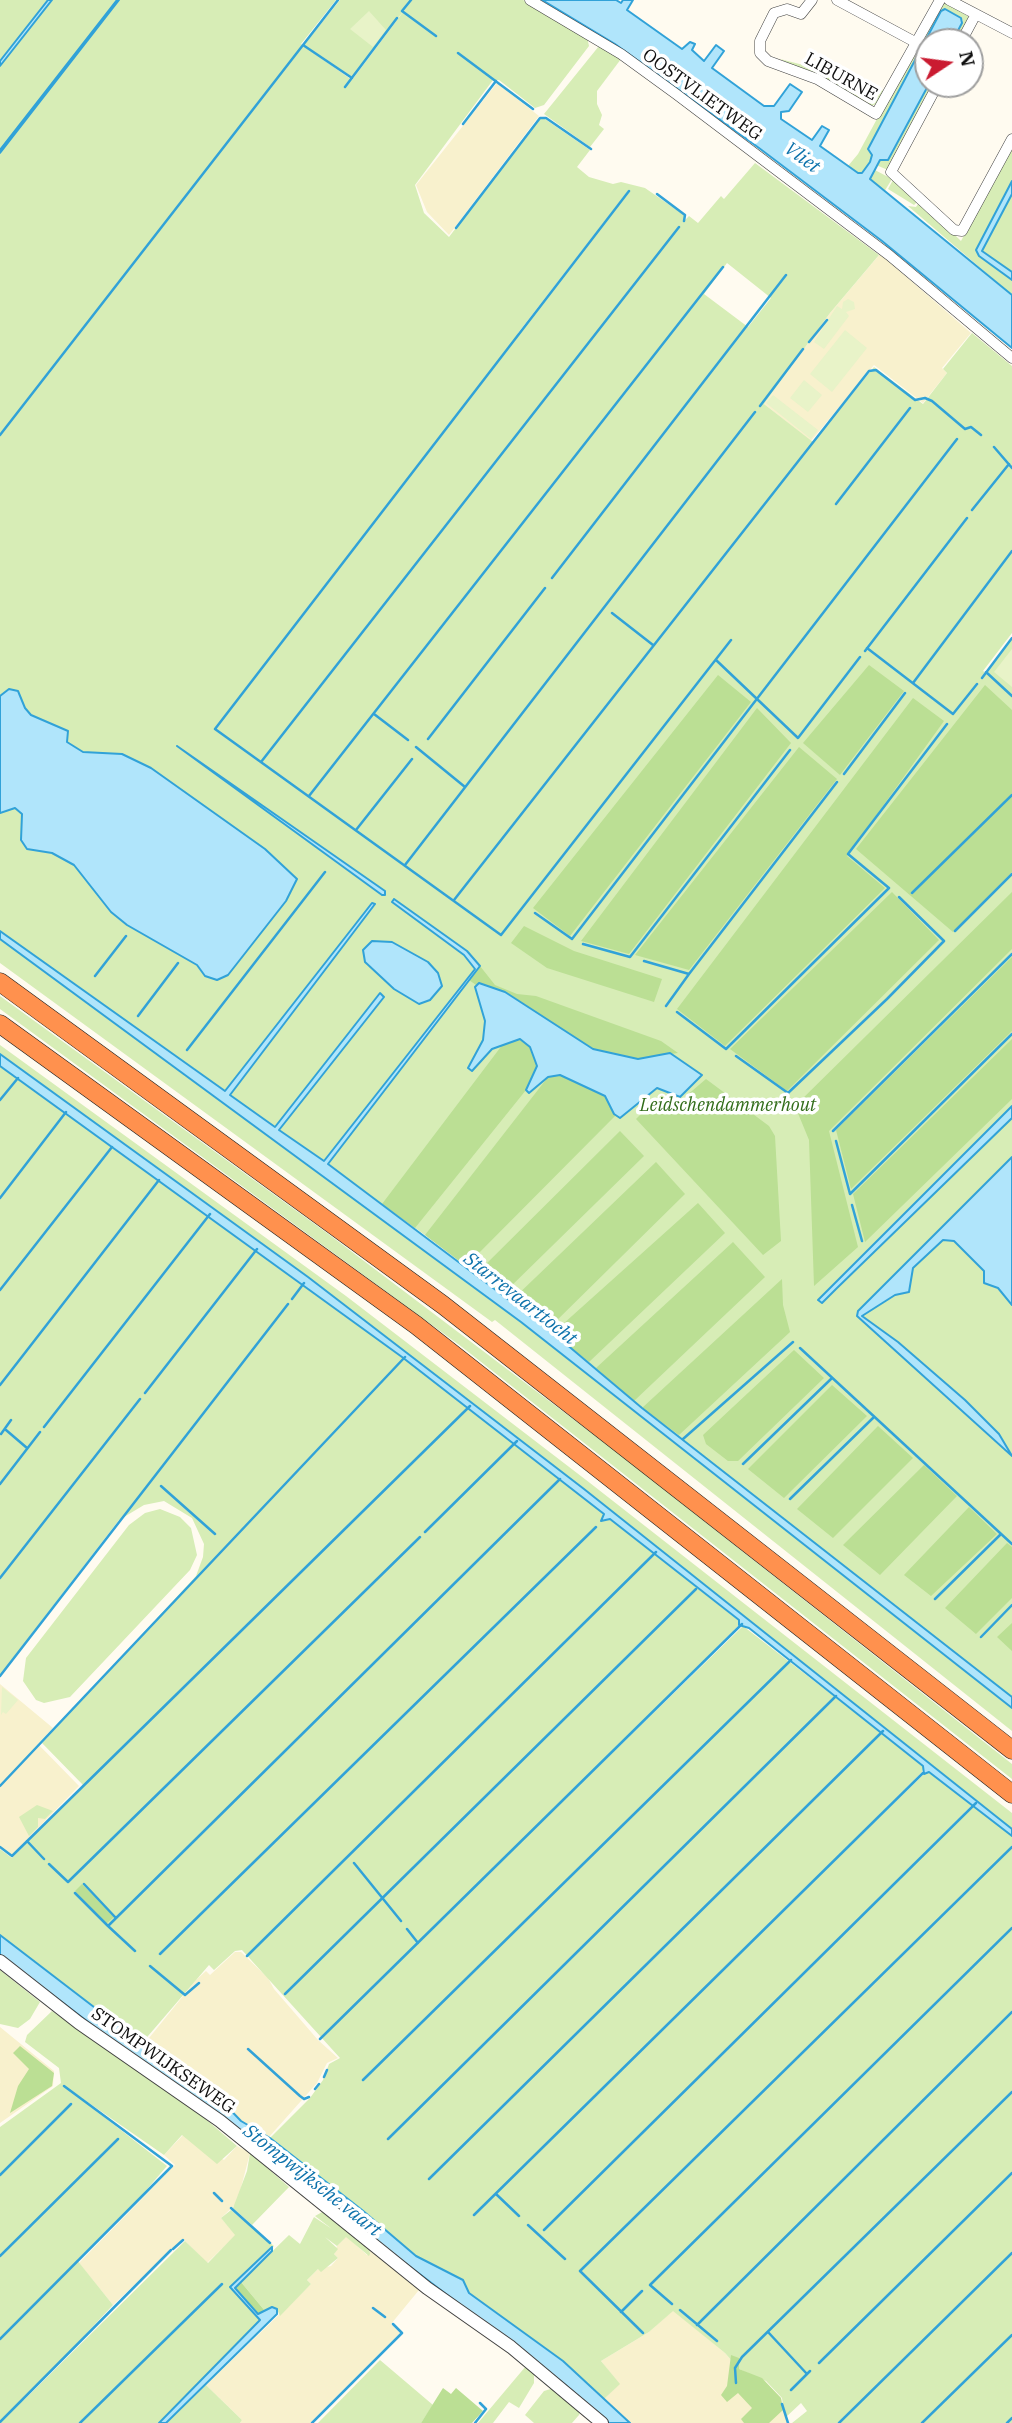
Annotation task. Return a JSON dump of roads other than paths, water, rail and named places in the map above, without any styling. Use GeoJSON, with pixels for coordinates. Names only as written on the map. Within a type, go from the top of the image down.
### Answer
{"type":"FeatureCollection","features":[{"type":"Feature","properties":{"kind":"highway"},"geometry":{"type":"LineString","coordinates":[[0,982],[443,1305],[1012,1750]]}},
{"type":"Feature","properties":{"kind":"highway"},"geometry":{"type":"LineString","coordinates":[[0,1024],[416,1325],[1012,1794]]}},
{"type":"Feature","properties":{"kind":"street","name":"OOSTVLIETWEG"},"geometry":{"type":"LineString","coordinates":[[530,0],[621,54],[677,94],[889,254],[1012,358]]}},
{"type":"Feature","properties":{"kind":"street","name":"LIBURNE"},"geometry":{"type":"LineString","coordinates":[[811,0],[801,14],[787,9],[774,13],[760,41],[760,53],[768,61],[817,79],[876,114],[914,44]]}},
{"type":"Feature","properties":{"kind":"street"},"geometry":{"type":"LineString","coordinates":[[837,0],[914,41]]}},
{"type":"Feature","properties":{"kind":"street","name":"LIBURNE"},"geometry":{"type":"LineString","coordinates":[[923,28],[940,0]]}},
{"type":"Feature","properties":{"kind":"street"},"geometry":{"type":"LineString","coordinates":[[956,2],[1008,33]]}},
{"type":"Feature","properties":{"kind":"street"},"geometry":{"type":"LineString","coordinates":[[968,28],[976,14]]}},
{"type":"Feature","properties":{"kind":"street"},"geometry":{"type":"LineString","coordinates":[[931,98],[891,172],[954,230],[962,231],[1012,139]]}},
{"type":"Feature","properties":{"kind":"street","name":"STOMPWIJKSEWEG"},"geometry":{"type":"LineString","coordinates":[[0,1961],[79,2023],[220,2121],[427,2288],[511,2347],[602,2423]]}},
{"type":"Feature","properties":{"kind":"water"},"geometry":{"type":"Polygon","coordinates":[[[48,0],[52,0],[0,66],[0,61],[48,0]]]}},
{"type":"Feature","properties":{"kind":"water"},"geometry":{"type":"Polygon","coordinates":[[[119,0],[0,153],[0,150],[119,0]]]}},
{"type":"Feature","properties":{"kind":"water","name":"Vliet"},"geometry":{"type":"Polygon","coordinates":[[[542,0],[616,0],[621,3],[623,0],[633,0],[627,10],[682,49],[690,42],[695,44],[692,50],[704,61],[716,45],[724,51],[712,68],[764,106],[774,106],[790,84],[802,92],[789,111],[781,112],[781,119],[812,140],[822,126],[829,130],[820,146],[858,173],[862,173],[870,162],[872,155],[868,149],[914,62],[914,98],[921,98],[888,160],[880,160],[870,179],[1012,295],[1012,348],[882,241],[615,44],[542,0]]]}},
{"type":"Feature","properties":{"kind":"water"},"geometry":{"type":"Polygon","coordinates":[[[945,9],[961,18],[959,28],[932,28],[941,11],[945,9]]]}},
{"type":"Feature","properties":{"kind":"water"},"geometry":{"type":"Polygon","coordinates":[[[1012,181],[1012,194],[982,251],[1012,272],[1012,280],[979,256],[976,250],[1012,181]]]}},
{"type":"Feature","properties":{"kind":"water"},"geometry":{"type":"Polygon","coordinates":[[[9,689],[18,691],[31,715],[68,731],[67,742],[83,752],[122,754],[151,768],[265,849],[297,879],[286,901],[228,975],[217,980],[205,976],[197,965],[127,925],[111,912],[74,865],[52,853],[27,849],[21,840],[22,814],[15,808],[0,813],[0,696],[9,689]]]}},
{"type":"Feature","properties":{"kind":"water"},"geometry":{"type":"Polygon","coordinates":[[[177,746],[385,891],[385,895],[382,895],[177,746]]]}},
{"type":"Feature","properties":{"kind":"water"},"geometry":{"type":"Polygon","coordinates":[[[394,899],[467,951],[480,966],[328,1164],[553,1333],[642,1408],[1012,1697],[1012,1708],[521,1322],[0,939],[0,931],[225,1091],[372,903],[375,904],[230,1095],[275,1127],[380,993],[384,997],[279,1130],[324,1161],[475,969],[464,955],[392,902],[394,899]]]}},
{"type":"Feature","properties":{"kind":"water"},"geometry":{"type":"Polygon","coordinates":[[[372,941],[392,942],[428,962],[438,973],[442,986],[430,1000],[419,1004],[394,989],[365,962],[363,950],[372,941]]]}},
{"type":"Feature","properties":{"kind":"water"},"geometry":{"type":"Polygon","coordinates":[[[479,983],[505,992],[593,1049],[638,1059],[670,1053],[702,1075],[680,1097],[657,1088],[620,1118],[614,1114],[605,1096],[560,1075],[548,1077],[529,1093],[526,1090],[537,1066],[530,1047],[520,1039],[492,1049],[472,1071],[468,1068],[483,1040],[485,1021],[475,987],[479,983]]]}},
{"type":"Feature","properties":{"kind":"water"},"geometry":{"type":"Polygon","coordinates":[[[0,1054],[308,1277],[584,1489],[1012,1829],[1012,1836],[929,1772],[924,1774],[923,1766],[749,1628],[739,1625],[739,1620],[610,1519],[601,1521],[604,1514],[402,1357],[0,1066],[0,1054]]]}},
{"type":"Feature","properties":{"kind":"water"},"geometry":{"type":"Polygon","coordinates":[[[1012,1106],[1012,1118],[822,1303],[818,1300],[1012,1106]]]}},
{"type":"Feature","properties":{"kind":"water"},"geometry":{"type":"Polygon","coordinates":[[[1012,1157],[1012,1305],[998,1288],[984,1283],[984,1271],[954,1241],[943,1240],[913,1268],[909,1292],[895,1295],[862,1316],[898,1342],[965,1400],[999,1434],[1012,1456],[857,1316],[858,1311],[1012,1157]]]}},
{"type":"Feature","properties":{"kind":"water","name":"Stompwijksche vaart"},"geometry":{"type":"Polygon","coordinates":[[[0,1935],[120,2027],[120,2031],[162,2054],[161,2059],[168,2064],[197,2075],[241,2121],[270,2138],[416,2256],[463,2280],[469,2293],[563,2361],[630,2423],[609,2423],[563,2383],[0,1955],[0,1935]]]}},
{"type":"Feature","properties":{"kind":"water"},"geometry":{"type":"Polygon","coordinates":[[[272,2247],[272,2251],[235,2288],[258,2314],[272,2307],[277,2309],[277,2314],[166,2423],[159,2423],[260,2320],[230,2287],[272,2247]]]}},
{"type":"Feature","properties":{"kind":"waterway"},"geometry":{"type":"LineString","coordinates":[[0,435],[338,0]]}},
{"type":"Feature","properties":{"kind":"waterway"},"geometry":{"type":"LineString","coordinates":[[411,0],[402,11],[436,36]]}},
{"type":"Feature","properties":{"kind":"waterway"},"geometry":{"type":"LineString","coordinates":[[345,87],[397,18]]}},
{"type":"Feature","properties":{"kind":"waterway"},"geometry":{"type":"LineString","coordinates":[[303,45],[352,78]]}},
{"type":"Feature","properties":{"kind":"waterway"},"geometry":{"type":"LineString","coordinates":[[458,53],[533,109]]}},
{"type":"Feature","properties":{"kind":"waterway"},"geometry":{"type":"LineString","coordinates":[[463,124],[496,81]]}},
{"type":"Feature","properties":{"kind":"waterway"},"geometry":{"type":"LineString","coordinates":[[456,228],[540,118],[546,118],[591,149]]}},
{"type":"Feature","properties":{"kind":"waterway"},"geometry":{"type":"LineString","coordinates":[[629,191],[215,729],[501,935],[731,640]]}},
{"type":"Feature","properties":{"kind":"waterway"},"geometry":{"type":"LineString","coordinates":[[657,194],[685,215],[684,221]]}},
{"type":"Feature","properties":{"kind":"waterway"},"geometry":{"type":"LineString","coordinates":[[261,762],[679,227]]}},
{"type":"Feature","properties":{"kind":"waterway"},"geometry":{"type":"LineString","coordinates":[[309,796],[723,267]]}},
{"type":"Feature","properties":{"kind":"waterway"},"geometry":{"type":"LineString","coordinates":[[552,578],[786,275]]}},
{"type":"Feature","properties":{"kind":"waterway"},"geometry":{"type":"LineString","coordinates":[[809,342],[827,320]]}},
{"type":"Feature","properties":{"kind":"waterway"},"geometry":{"type":"LineString","coordinates":[[760,406],[803,349]]}},
{"type":"Feature","properties":{"kind":"waterway"},"geometry":{"type":"LineString","coordinates":[[454,900],[869,371],[876,370],[915,400],[925,398],[932,401],[965,429],[971,427],[981,435]]}},
{"type":"Feature","properties":{"kind":"waterway"},"geometry":{"type":"LineString","coordinates":[[836,504],[910,408]]}},
{"type":"Feature","properties":{"kind":"waterway"},"geometry":{"type":"LineString","coordinates":[[405,865],[755,412]]}},
{"type":"Feature","properties":{"kind":"waterway"},"geometry":{"type":"LineString","coordinates":[[535,913],[572,939],[957,439]]}},
{"type":"Feature","properties":{"kind":"waterway"},"geometry":{"type":"LineString","coordinates":[[994,447],[1012,468]]}},
{"type":"Feature","properties":{"kind":"waterway"},"geometry":{"type":"LineString","coordinates":[[972,510],[1009,464]]}},
{"type":"Feature","properties":{"kind":"waterway"},"geometry":{"type":"LineString","coordinates":[[865,651],[967,518]]}},
{"type":"Feature","properties":{"kind":"waterway"},"geometry":{"type":"LineString","coordinates":[[913,683],[1012,551]]}},
{"type":"Feature","properties":{"kind":"waterway"},"geometry":{"type":"LineString","coordinates":[[428,739],[545,588]]}},
{"type":"Feature","properties":{"kind":"waterway"},"geometry":{"type":"LineString","coordinates":[[612,613],[653,645]]}},
{"type":"Feature","properties":{"kind":"waterway"},"geometry":{"type":"LineString","coordinates":[[982,678],[1012,638]]}},
{"type":"Feature","properties":{"kind":"waterway"},"geometry":{"type":"LineString","coordinates":[[867,648],[953,714],[977,684]]}},
{"type":"Feature","properties":{"kind":"waterway"},"geometry":{"type":"LineString","coordinates":[[716,660],[798,738],[860,657]]}},
{"type":"Feature","properties":{"kind":"waterway"},"geometry":{"type":"LineString","coordinates":[[986,672],[1012,696]]}},
{"type":"Feature","properties":{"kind":"waterway"},"geometry":{"type":"LineString","coordinates":[[844,774],[905,693]]}},
{"type":"Feature","properties":{"kind":"waterway"},"geometry":{"type":"LineString","coordinates":[[374,714],[408,740]]}},
{"type":"Feature","properties":{"kind":"waterway"},"geometry":{"type":"LineString","coordinates":[[677,1012],[726,1049],[889,888],[848,854],[947,724]]}},
{"type":"Feature","properties":{"kind":"waterway"},"geometry":{"type":"LineString","coordinates":[[416,747],[465,787]]}},
{"type":"Feature","properties":{"kind":"waterway"},"geometry":{"type":"LineString","coordinates":[[583,944],[630,957],[790,750]]}},
{"type":"Feature","properties":{"kind":"waterway"},"geometry":{"type":"LineString","coordinates":[[356,830],[412,759]]}},
{"type":"Feature","properties":{"kind":"waterway"},"geometry":{"type":"LineString","coordinates":[[689,974],[837,782]]}},
{"type":"Feature","properties":{"kind":"waterway"},"geometry":{"type":"LineString","coordinates":[[912,893],[1012,795]]}},
{"type":"Feature","properties":{"kind":"waterway"},"geometry":{"type":"LineString","coordinates":[[187,1050],[325,872]]}},
{"type":"Feature","properties":{"kind":"waterway"},"geometry":{"type":"LineString","coordinates":[[955,931],[1012,874]]}},
{"type":"Feature","properties":{"kind":"waterway"},"geometry":{"type":"LineString","coordinates":[[736,1056],[788,1093],[887,999],[944,941],[899,897]]}},
{"type":"Feature","properties":{"kind":"waterway"},"geometry":{"type":"LineString","coordinates":[[95,976],[126,936]]}},
{"type":"Feature","properties":{"kind":"waterway"},"geometry":{"type":"LineString","coordinates":[[833,1131],[1012,954]]}},
{"type":"Feature","properties":{"kind":"waterway"},"geometry":{"type":"LineString","coordinates":[[644,961],[689,974],[666,1006]]}},
{"type":"Feature","properties":{"kind":"waterway"},"geometry":{"type":"LineString","coordinates":[[138,1016],[178,963]]}},
{"type":"Feature","properties":{"kind":"waterway"},"geometry":{"type":"LineString","coordinates":[[836,1141],[850,1194],[1012,1034]]}},
{"type":"Feature","properties":{"kind":"waterway"},"geometry":{"type":"LineString","coordinates":[[0,1100],[18,1078]]}},
{"type":"Feature","properties":{"kind":"waterway"},"geometry":{"type":"LineString","coordinates":[[0,1198],[66,1112]]}},
{"type":"Feature","properties":{"kind":"waterway"},"geometry":{"type":"LineString","coordinates":[[0,1290],[112,1147]]}},
{"type":"Feature","properties":{"kind":"waterway"},"geometry":{"type":"LineString","coordinates":[[0,1385],[159,1180]]}},
{"type":"Feature","properties":{"kind":"waterway"},"geometry":{"type":"LineString","coordinates":[[852,1205],[862,1241]]}},
{"type":"Feature","properties":{"kind":"waterway"},"geometry":{"type":"LineString","coordinates":[[44,1427],[210,1214]]}},
{"type":"Feature","properties":{"kind":"waterway"},"geometry":{"type":"LineString","coordinates":[[145,1393],[257,1249]]}},
{"type":"Feature","properties":{"kind":"waterway"},"geometry":{"type":"LineString","coordinates":[[292,1299],[304,1283]]}},
{"type":"Feature","properties":{"kind":"waterway"},"geometry":{"type":"LineString","coordinates":[[0,1676],[288,1304]]}},
{"type":"Feature","properties":{"kind":"waterway"},"geometry":{"type":"LineString","coordinates":[[683,1439],[793,1342]]}},
{"type":"Feature","properties":{"kind":"waterway"},"geometry":{"type":"LineString","coordinates":[[800,1348],[1012,1544]]}},
{"type":"Feature","properties":{"kind":"waterway"},"geometry":{"type":"LineString","coordinates":[[0,1786],[405,1357]]}},
{"type":"Feature","properties":{"kind":"waterway"},"geometry":{"type":"LineString","coordinates":[[743,1464],[831,1379]]}},
{"type":"Feature","properties":{"kind":"waterway"},"geometry":{"type":"LineString","coordinates":[[0,1578],[140,1399]]}},
{"type":"Feature","properties":{"kind":"waterway"},"geometry":{"type":"LineString","coordinates":[[0,1847],[12,1856],[470,1406]]}},
{"type":"Feature","properties":{"kind":"waterway"},"geometry":{"type":"LineString","coordinates":[[790,1499],[873,1418]]}},
{"type":"Feature","properties":{"kind":"waterway"},"geometry":{"type":"LineString","coordinates":[[1,1434],[11,1420]]}},
{"type":"Feature","properties":{"kind":"waterway"},"geometry":{"type":"LineString","coordinates":[[6,1430],[27,1448]]}},
{"type":"Feature","properties":{"kind":"waterway"},"geometry":{"type":"LineString","coordinates":[[0,1484],[40,1432]]}},
{"type":"Feature","properties":{"kind":"waterway"},"geometry":{"type":"LineString","coordinates":[[425,1532],[517,1441]]}},
{"type":"Feature","properties":{"kind":"waterway"},"geometry":{"type":"LineString","coordinates":[[135,1951],[108,1926],[560,1479]]}},
{"type":"Feature","properties":{"kind":"waterway"},"geometry":{"type":"LineString","coordinates":[[161,1486],[215,1534]]}},
{"type":"Feature","properties":{"kind":"waterway"},"geometry":{"type":"LineString","coordinates":[[160,1954],[596,1527]]}},
{"type":"Feature","properties":{"kind":"waterway"},"geometry":{"type":"LineString","coordinates":[[935,1599],[1001,1534]]}},
{"type":"Feature","properties":{"kind":"waterway"},"geometry":{"type":"LineString","coordinates":[[49,1864],[68,1882],[420,1537]]}},
{"type":"Feature","properties":{"kind":"waterway"},"geometry":{"type":"LineString","coordinates":[[247,1956],[656,1552]]}},
{"type":"Feature","properties":{"kind":"waterway"},"geometry":{"type":"LineString","coordinates":[[285,1994],[696,1589]]}},
{"type":"Feature","properties":{"kind":"waterway"},"geometry":{"type":"LineString","coordinates":[[981,1637],[1012,1605]]}},
{"type":"Feature","properties":{"kind":"waterway"},"geometry":{"type":"LineString","coordinates":[[320,2039],[742,1624]]}},
{"type":"Feature","properties":{"kind":"waterway"},"geometry":{"type":"LineString","coordinates":[[363,2080],[791,1660]]}},
{"type":"Feature","properties":{"kind":"waterway"},"geometry":{"type":"LineString","coordinates":[[388,2139],[836,1696]]}},
{"type":"Feature","properties":{"kind":"waterway"},"geometry":{"type":"LineString","coordinates":[[429,2179],[883,1731]]}},
{"type":"Feature","properties":{"kind":"waterway"},"geometry":{"type":"LineString","coordinates":[[474,2215],[923,1773]]}},
{"type":"Feature","properties":{"kind":"waterway"},"geometry":{"type":"LineString","coordinates":[[544,2230],[976,1803]]}},
{"type":"Feature","properties":{"kind":"waterway"},"geometry":{"type":"LineString","coordinates":[[27,1841],[44,1859]]}},
{"type":"Feature","properties":{"kind":"waterway"},"geometry":{"type":"LineString","coordinates":[[643,2333],[580,2271],[1012,1847]]}},
{"type":"Feature","properties":{"kind":"waterway"},"geometry":{"type":"LineString","coordinates":[[354,1863],[401,1921]]}},
{"type":"Feature","properties":{"kind":"waterway"},"geometry":{"type":"LineString","coordinates":[[84,1884],[115,1917]]}},
{"type":"Feature","properties":{"kind":"waterway"},"geometry":{"type":"LineString","coordinates":[[75,1893],[108,1926]]}},
{"type":"Feature","properties":{"kind":"waterway"},"geometry":{"type":"LineString","coordinates":[[672,2304],[650,2285],[1012,1928]]}},
{"type":"Feature","properties":{"kind":"waterway"},"geometry":{"type":"LineString","coordinates":[[407,1929],[418,1943]]}},
{"type":"Feature","properties":{"kind":"waterway"},"geometry":{"type":"LineString","coordinates":[[150,1966],[185,1995],[199,1983]]}},
{"type":"Feature","properties":{"kind":"waterway"},"geometry":{"type":"LineString","coordinates":[[697,2325],[1012,2012]]}},
{"type":"Feature","properties":{"kind":"waterway"},"geometry":{"type":"LineString","coordinates":[[248,2049],[300,2096],[304,2099],[309,2097]]}},
{"type":"Feature","properties":{"kind":"waterway"},"geometry":{"type":"LineString","coordinates":[[324,2077],[327,2070]]}},
{"type":"Feature","properties":{"kind":"waterway"},"geometry":{"type":"LineString","coordinates":[[315,2089],[319,2084]]}},
{"type":"Feature","properties":{"kind":"waterway"},"geometry":{"type":"LineString","coordinates":[[0,2339],[172,2166],[64,2086]]}},
{"type":"Feature","properties":{"kind":"waterway"},"geometry":{"type":"LineString","coordinates":[[736,2383],[735,2368],[742,2357],[1012,2092]]}},
{"type":"Feature","properties":{"kind":"waterway"},"geometry":{"type":"LineString","coordinates":[[0,2175],[71,2104]]}},
{"type":"Feature","properties":{"kind":"waterway"},"geometry":{"type":"LineString","coordinates":[[0,2256],[118,2139]]}},
{"type":"Feature","properties":{"kind":"waterway"},"geometry":{"type":"LineString","coordinates":[[819,2363],[1012,2173]]}},
{"type":"Feature","properties":{"kind":"waterway"},"geometry":{"type":"LineString","coordinates":[[214,2193],[222,2201]]}},
{"type":"Feature","properties":{"kind":"waterway"},"geometry":{"type":"LineString","coordinates":[[496,2194],[519,2216]]}},
{"type":"Feature","properties":{"kind":"waterway"},"geometry":{"type":"LineString","coordinates":[[231,2208],[270,2243]]}},
{"type":"Feature","properties":{"kind":"waterway"},"geometry":{"type":"LineString","coordinates":[[528,2225],[565,2259]]}},
{"type":"Feature","properties":{"kind":"waterway"},"geometry":{"type":"LineString","coordinates":[[173,2249],[183,2240]]}},
{"type":"Feature","properties":{"kind":"waterway"},"geometry":{"type":"LineString","coordinates":[[0,2422],[171,2250]]}},
{"type":"Feature","properties":{"kind":"waterway"},"geometry":{"type":"LineString","coordinates":[[839,2423],[1012,2253]]}},
{"type":"Feature","properties":{"kind":"waterway"},"geometry":{"type":"LineString","coordinates":[[80,2423],[222,2284]]}},
{"type":"Feature","properties":{"kind":"waterway"},"geometry":{"type":"LineString","coordinates":[[621,2312],[642,2291]]}},
{"type":"Feature","properties":{"kind":"waterway"},"geometry":{"type":"LineString","coordinates":[[373,2308],[385,2317]]}},
{"type":"Feature","properties":{"kind":"waterway"},"geometry":{"type":"LineString","coordinates":[[680,2310],[717,2341]]}},
{"type":"Feature","properties":{"kind":"waterway"},"geometry":{"type":"LineString","coordinates":[[312,2423],[402,2333],[393,2324]]}},
{"type":"Feature","properties":{"kind":"waterway"},"geometry":{"type":"LineString","coordinates":[[768,2332],[807,2374]]}},
{"type":"Feature","properties":{"kind":"waterway"},"geometry":{"type":"LineString","coordinates":[[922,2423],[1012,2335]]}},
{"type":"Feature","properties":{"kind":"waterway"},"geometry":{"type":"LineString","coordinates":[[791,2390],[810,2371]]}},
{"type":"Feature","properties":{"kind":"waterway"},"geometry":{"type":"LineString","coordinates":[[475,2423],[486,2409],[480,2403]]}},
{"type":"Feature","properties":{"kind":"waterway"},"geometry":{"type":"LineString","coordinates":[[782,2404],[788,2423]]}},
{"type":"Feature","properties":{"kind":"waterway"},"geometry":{"type":"LineString","coordinates":[[1007,2423],[1012,2418]]}},
{"type":"Feature","properties":{"kind":"park label","name":"Leidschendammerhout"},"geometry":{"type":"Point","coordinates":[728,1106]}},
{"type":"Feature","properties":{"kind":"water label","name":"Starrevaarttocht"},"geometry":{"type":"Point","coordinates":[520,1299]}}]}
